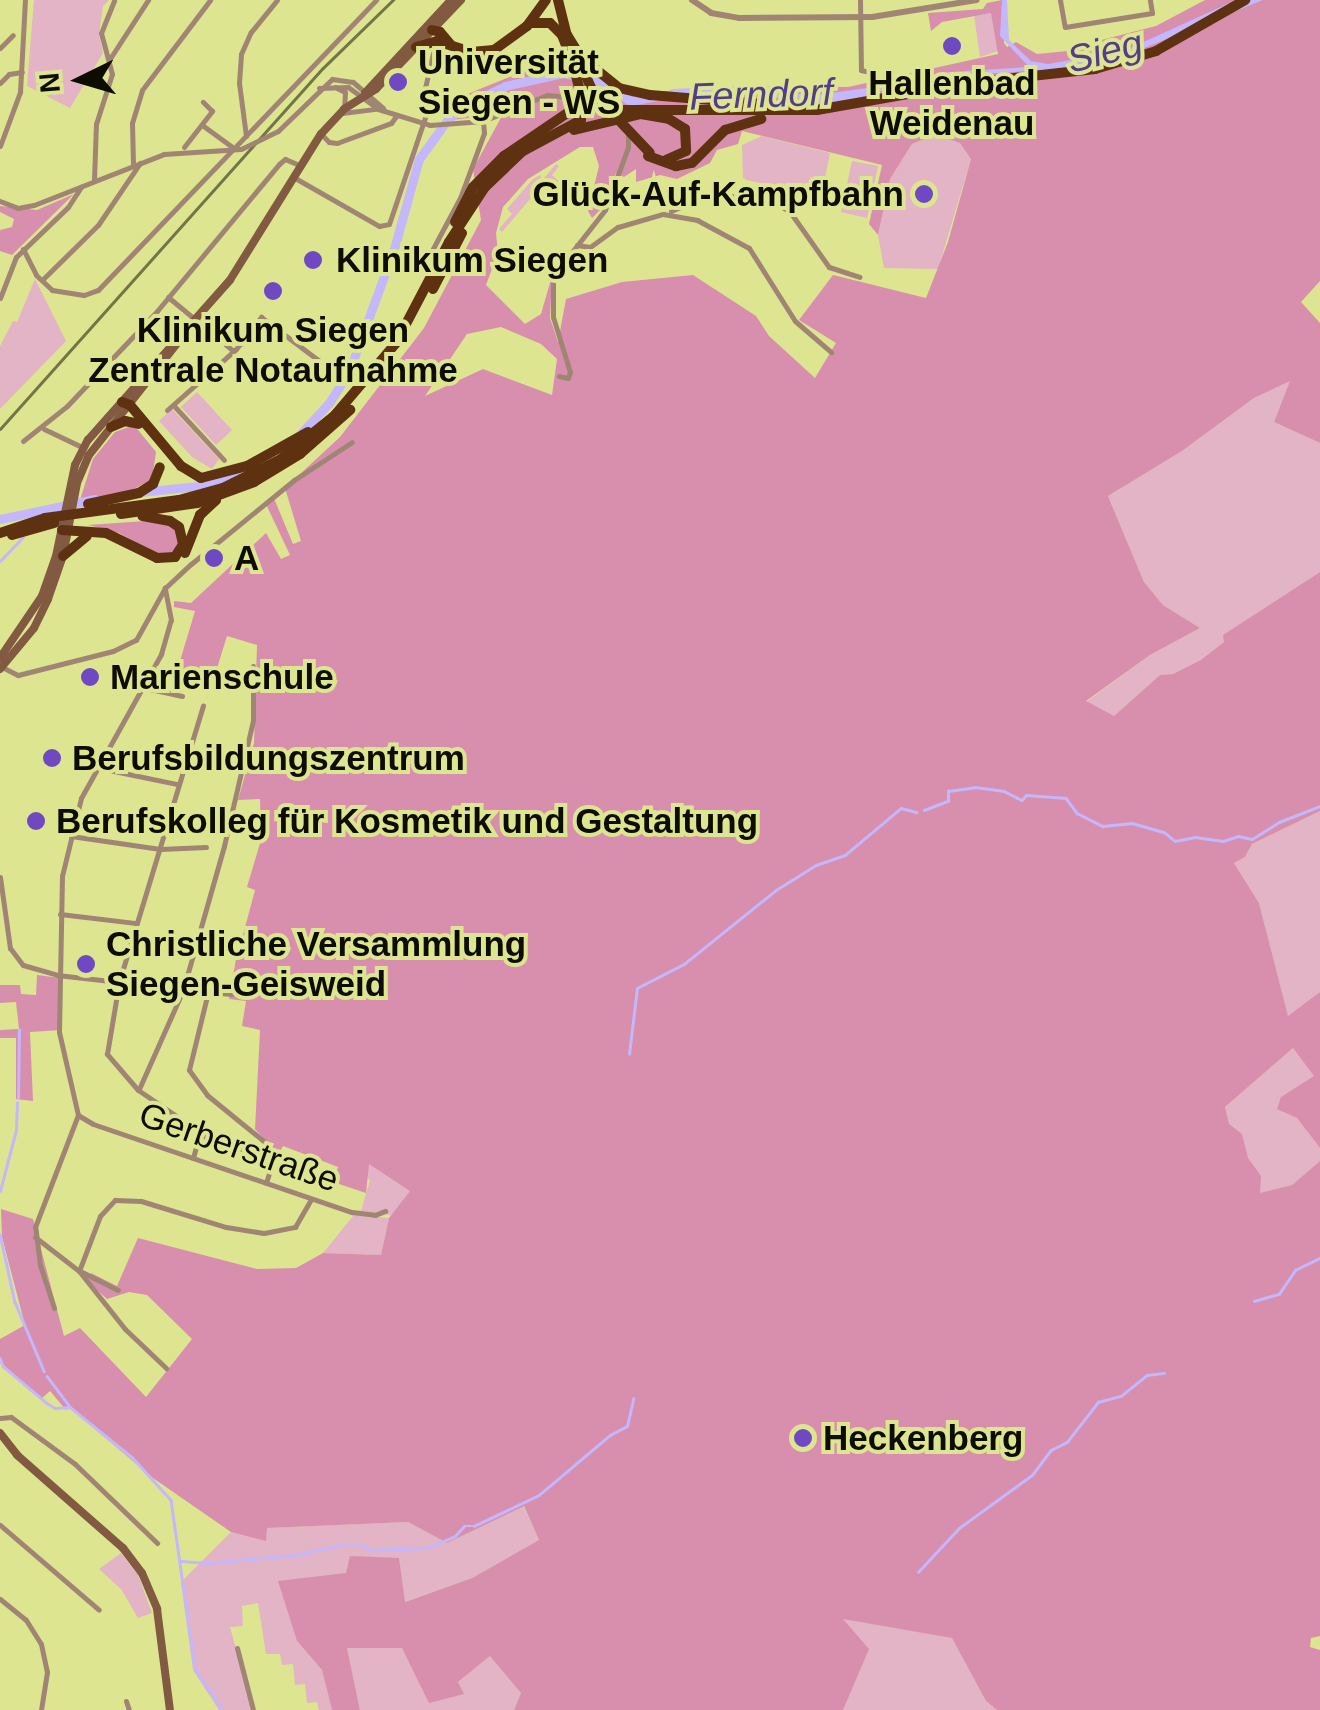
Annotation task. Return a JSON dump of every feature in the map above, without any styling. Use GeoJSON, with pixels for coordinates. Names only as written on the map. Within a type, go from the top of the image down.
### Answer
{"type":"FeatureCollection","features":[{"type":"Feature","properties":{"kind":"highway"},"geometry":{"type":"LineString","coordinates":[[416,47],[436,39],[466,51],[490,51],[508,43],[552,0],[580,91],[576,107],[504,156],[464,200],[449,242]]}},
{"type":"Feature","properties":{"kind":"highway"},"geometry":{"type":"LineString","coordinates":[[45,518],[179,500],[223,488],[281,459],[340,412],[396,343],[449,242],[496,174],[537,142],[573,127],[649,107],[816,110],[961,84],[1106,67],[1172,43],[1245,0]]}},
{"type":"Feature","properties":{"kind":"highway"},"geometry":{"type":"LineString","coordinates":[[0,536],[61,522],[180,507],[254,482],[300,454],[358,401],[412,330],[468,222],[491,190],[528,155],[573,127],[641,114],[761,118],[839,115],[962,90],[1108,73],[1175,49],[1256,0]]}},
{"type":"Feature","properties":{"kind":"highway"},"geometry":{"type":"LineString","coordinates":[[527,26],[545,21],[564,35],[594,72],[629,91],[816,110]]}},
{"type":"Feature","properties":{"kind":"highway"},"geometry":{"type":"LineString","coordinates":[[564,35],[604,107],[649,154],[664,160],[680,157],[688,144],[688,133],[677,122],[641,114]]}},
{"type":"Feature","properties":{"kind":"highway"},"geometry":{"type":"LineString","coordinates":[[573,64],[610,121],[662,164],[692,162],[724,130],[761,118]]}},
{"type":"Feature","properties":{"kind":"highway"},"geometry":{"type":"LineString","coordinates":[[126,406],[177,462],[202,478],[232,472],[272,454],[340,412]]}},
{"type":"Feature","properties":{"kind":"highway"},"geometry":{"type":"LineString","coordinates":[[0,536],[57,511],[139,493],[152,484],[160,467],[156,444],[126,406]]}},
{"type":"Feature","properties":{"kind":"highway"},"geometry":{"type":"LineString","coordinates":[[111,427],[126,421],[139,424]]}},
{"type":"Feature","properties":{"kind":"highway"},"geometry":{"type":"LineString","coordinates":[[66,530],[114,542],[164,566],[183,556],[205,509],[225,494]]}},
{"type":"Feature","properties":{"kind":"highway"},"geometry":{"type":"LineString","coordinates":[[66,530],[117,536],[164,560],[175,558],[183,544],[176,524],[121,514]]}},
{"type":"Feature","properties":{"kind":"highway"},"geometry":{"type":"LineString","coordinates":[[62,556],[87,536]]}},
{"type":"Feature","properties":{"kind":"main road"},"geometry":{"type":"LineString","coordinates":[[436,39],[451,0]]}},
{"type":"Feature","properties":{"kind":"main road"},"geometry":{"type":"LineString","coordinates":[[71,496],[85,462],[126,406],[239,267],[321,134],[363,94],[436,39],[462,0]]}},
{"type":"Feature","properties":{"kind":"main road"},"geometry":{"type":"LineString","coordinates":[[363,94],[376,89],[416,47]]}},
{"type":"Feature","properties":{"kind":"main road"},"geometry":{"type":"LineString","coordinates":[[1,665],[39,619],[62,556],[71,496],[84,448],[126,406]]}},
{"type":"Feature","properties":{"kind":"main road"},"geometry":{"type":"LineString","coordinates":[[1,665],[42,596],[66,530]]}},
{"type":"Feature","properties":{"kind":"main road"},"geometry":{"type":"LineString","coordinates":[[0,1433],[17,1455],[123,1548],[142,1574],[157,1609],[170,1710]]}},
{"type":"Feature","properties":{"kind":"street"},"geometry":{"type":"LineString","coordinates":[[0,146],[16,112],[25,0]]}},
{"type":"Feature","properties":{"kind":"street"},"geometry":{"type":"LineString","coordinates":[[94,180],[98,118],[112,84],[101,34],[114,0]]}},
{"type":"Feature","properties":{"kind":"street"},"geometry":{"type":"LineString","coordinates":[[108,60],[148,0]]}},
{"type":"Feature","properties":{"kind":"street"},"geometry":{"type":"LineString","coordinates":[[133,164],[132,123],[142,90],[210,0]]}},
{"type":"Feature","properties":{"kind":"street"},"geometry":{"type":"LineString","coordinates":[[246,136],[239,82],[241,54],[250,32],[276,0]]}},
{"type":"Feature","properties":{"kind":"street"},"geometry":{"type":"LineString","coordinates":[[23,249],[52,290],[70,295],[98,290],[376,0]]}},
{"type":"Feature","properties":{"kind":"street"},"geometry":{"type":"LineString","coordinates":[[860,0],[861,70],[873,73]]}},
{"type":"Feature","properties":{"kind":"street"},"geometry":{"type":"LineString","coordinates":[[696,2],[720,16],[739,18],[860,18],[977,0]]}},
{"type":"Feature","properties":{"kind":"street"},"geometry":{"type":"LineString","coordinates":[[1060,0],[1065,27],[1152,13],[1150,0]]}},
{"type":"Feature","properties":{"kind":"street"},"geometry":{"type":"LineString","coordinates":[[0,48],[13,35]]}},
{"type":"Feature","properties":{"kind":"street"},"geometry":{"type":"LineString","coordinates":[[292,177],[386,226],[392,219],[426,124],[436,39]]}},
{"type":"Feature","properties":{"kind":"street"},"geometry":{"type":"LineString","coordinates":[[0,83],[9,74],[22,72]]}},
{"type":"Feature","properties":{"kind":"street"},"geometry":{"type":"LineString","coordinates":[[0,201],[18,208],[34,205],[164,154],[241,149],[262,142],[319,88],[339,78],[393,114]]}},
{"type":"Feature","properties":{"kind":"street"},"geometry":{"type":"LineString","coordinates":[[328,86],[345,92],[342,112],[378,109],[426,124],[484,120],[547,95],[574,98],[624,124],[628,147],[609,201],[557,266],[552,283],[554,317],[570,372],[568,378],[559,376]]}},
{"type":"Feature","properties":{"kind":"street"},"geometry":{"type":"LineString","coordinates":[[319,88],[348,86],[378,109]]}},
{"type":"Feature","properties":{"kind":"street"},"geometry":{"type":"LineString","coordinates":[[184,147],[212,108],[203,102]]}},
{"type":"Feature","properties":{"kind":"street"},"geometry":{"type":"LineString","coordinates":[[321,134],[330,142],[391,122],[393,114]]}},
{"type":"Feature","properties":{"kind":"street"},"geometry":{"type":"LineString","coordinates":[[420,263],[428,256],[460,198],[484,132],[484,120]]}},
{"type":"Feature","properties":{"kind":"street"},"geometry":{"type":"LineString","coordinates":[[201,125],[232,147]]}},
{"type":"Feature","properties":{"kind":"street"},"geometry":{"type":"LineString","coordinates":[[23,442],[44,429],[168,297],[278,164],[285,159],[299,165]]}},
{"type":"Feature","properties":{"kind":"street"},"geometry":{"type":"LineString","coordinates":[[42,280],[98,225],[141,161]]}},
{"type":"Feature","properties":{"kind":"street"},"geometry":{"type":"LineString","coordinates":[[0,298],[12,264],[68,207],[80,187]]}},
{"type":"Feature","properties":{"kind":"street"},"geometry":{"type":"LineString","coordinates":[[577,245],[590,247],[626,224],[671,212],[708,195],[768,198],[790,212],[829,267],[859,277]]}},
{"type":"Feature","properties":{"kind":"street"},"geometry":{"type":"LineString","coordinates":[[671,212],[716,228],[749,248],[801,329],[831,352]]}},
{"type":"Feature","properties":{"kind":"street"},"geometry":{"type":"LineString","coordinates":[[168,297],[232,350]]}},
{"type":"Feature","properties":{"kind":"street"},"geometry":{"type":"LineString","coordinates":[[224,460],[171,408],[242,342],[260,317],[327,370]]}},
{"type":"Feature","properties":{"kind":"street"},"geometry":{"type":"LineString","coordinates":[[216,339],[231,337],[242,342]]}},
{"type":"Feature","properties":{"kind":"street"},"geometry":{"type":"LineString","coordinates":[[301,380],[318,360]]}},
{"type":"Feature","properties":{"kind":"street"},"geometry":{"type":"LineString","coordinates":[[44,429],[84,448]]}},
{"type":"Feature","properties":{"kind":"street"},"geometry":{"type":"LineString","coordinates":[[1,665],[18,675],[113,651],[136,640],[166,588],[260,507],[352,442]]}},
{"type":"Feature","properties":{"kind":"street"},"geometry":{"type":"LineString","coordinates":[[54,1308],[36,1237],[44,1201],[78,1114],[62,1060],[57,974],[62,876],[81,798],[160,654],[171,620],[166,588]]}},
{"type":"Feature","properties":{"kind":"street"},"geometry":{"type":"LineString","coordinates":[[138,1090],[147,1080],[182,990],[224,846],[253,720],[252,666]]}},
{"type":"Feature","properties":{"kind":"street"},"geometry":{"type":"LineString","coordinates":[[142,687],[182,696]]}},
{"type":"Feature","properties":{"kind":"street"},"geometry":{"type":"LineString","coordinates":[[203,704],[119,982],[108,1054],[138,1090],[199,1136],[241,1149]]}},
{"type":"Feature","properties":{"kind":"street"},"geometry":{"type":"LineString","coordinates":[[98,768],[177,784]]}},
{"type":"Feature","properties":{"kind":"street"},"geometry":{"type":"LineString","coordinates":[[71,836],[160,849],[206,847]]}},
{"type":"Feature","properties":{"kind":"street"},"geometry":{"type":"LineString","coordinates":[[0,877],[12,954],[27,968],[232,994]]}},
{"type":"Feature","properties":{"kind":"street"},"geometry":{"type":"LineString","coordinates":[[60,914],[137,923]]}},
{"type":"Feature","properties":{"kind":"street"},"geometry":{"type":"LineString","coordinates":[[208,992],[189,1070],[207,1096],[272,1146],[274,1158],[266,1183]]}},
{"type":"Feature","properties":{"kind":"street","name":"Gerberstraße"},"geometry":{"type":"LineString","coordinates":[[78,1114],[311,1199],[360,1214],[385,1211]]}},
{"type":"Feature","properties":{"kind":"street"},"geometry":{"type":"LineString","coordinates":[[193,1158],[199,1136]]}},
{"type":"Feature","properties":{"kind":"street"},"geometry":{"type":"LineString","coordinates":[[79,1271],[100,1216],[115,1200],[141,1201],[264,1233],[295,1227],[311,1199]]}},
{"type":"Feature","properties":{"kind":"street"},"geometry":{"type":"LineString","coordinates":[[36,1237],[79,1271],[126,1328],[166,1368]]}},
{"type":"Feature","properties":{"kind":"street"},"geometry":{"type":"LineString","coordinates":[[79,1271],[118,1290]]}},
{"type":"Feature","properties":{"kind":"street"},"geometry":{"type":"LineString","coordinates":[[3,1416],[86,1473],[157,1544]]}},
{"type":"Feature","properties":{"kind":"street"},"geometry":{"type":"LineString","coordinates":[[0,1525],[98,1610]]}},
{"type":"Feature","properties":{"kind":"street"},"geometry":{"type":"LineString","coordinates":[[0,1599],[26,1620],[41,1644],[47,1672],[41,1710]]}},
{"type":"Feature","properties":{"kind":"street"},"geometry":{"type":"LineString","coordinates":[[237,1648],[253,1710]]}},
{"type":"Feature","properties":{"kind":"street"},"geometry":{"type":"LineString","coordinates":[[126,1701],[129,1710]]}},
{"type":"Feature","properties":{"kind":"shaded area"},"geometry":{"type":"Polygon","coordinates":[[[34,0],[109,0],[103,6],[99,34],[103,53],[70,108],[27,86],[34,0]]]}},
{"type":"Feature","properties":{"kind":"shaded area"},"geometry":{"type":"Polygon","coordinates":[[[1002,0],[1007,47],[1016,42],[1037,54],[1078,50],[1078,46],[1156,26],[1205,0],[1320,0],[1320,281],[1301,302],[1320,323],[1320,443],[1274,422],[1290,381],[1254,398],[1182,451],[1108,496],[1144,582],[1163,605],[1200,628],[1150,655],[1086,701],[1114,716],[1160,675],[1173,674],[1201,660],[1224,642],[1223,635],[1320,572],[1320,811],[1252,844],[1245,857],[1234,863],[1259,903],[1288,1016],[1320,992],[1320,1148],[1297,1118],[1277,1109],[1281,1097],[1314,1076],[1293,1048],[1225,1107],[1229,1124],[1242,1134],[1248,1158],[1261,1176],[1260,1193],[1292,1185],[1320,1161],[1320,1636],[1311,1638],[1310,1647],[1320,1650],[1320,1710],[997,1710],[986,1701],[952,1638],[843,1619],[869,1649],[843,1710],[514,1710],[521,1693],[490,1656],[458,1682],[464,1694],[429,1703],[402,1648],[347,1648],[360,1710],[332,1710],[322,1670],[297,1641],[278,1581],[346,1573],[350,1556],[399,1558],[405,1602],[472,1578],[539,1540],[524,1506],[447,1543],[408,1522],[267,1528],[266,1541],[231,1532],[153,1478],[70,1408],[66,1410],[50,1391],[41,1399],[2,1367],[0,1358],[0,1339],[25,1325],[2,1237],[1,1209],[33,1219],[64,1336],[80,1328],[146,1397],[192,1339],[147,1295],[129,1292],[107,1299],[87,1281],[91,1273],[117,1286],[138,1238],[257,1269],[296,1268],[323,1253],[381,1255],[389,1218],[410,1191],[369,1164],[366,1193],[333,1182],[338,1167],[283,1146],[278,1155],[255,1129],[260,1030],[242,1026],[246,1001],[229,999],[236,959],[227,956],[230,944],[240,946],[255,890],[247,887],[261,840],[260,799],[238,800],[254,743],[257,645],[227,636],[213,681],[177,671],[195,611],[174,607],[174,601],[191,603],[266,533],[281,559],[290,555],[265,502],[273,496],[293,544],[301,541],[285,488],[340,437],[424,328],[481,220],[473,169],[503,114],[451,120],[448,102],[559,57],[637,93],[754,86],[848,87],[998,54],[991,13],[942,22],[931,31],[928,13],[983,9],[987,3],[1002,0]],[[742,131],[738,144],[717,150],[710,163],[677,179],[660,175],[636,182],[636,169],[624,177],[616,173],[603,207],[592,218],[588,211],[599,166],[593,147],[580,147],[528,179],[503,207],[496,233],[498,253],[486,285],[525,324],[541,314],[552,276],[550,318],[558,342],[566,299],[622,282],[693,275],[756,316],[769,336],[815,378],[836,343],[799,320],[833,275],[926,298],[948,242],[971,159],[960,143],[936,134],[912,144],[890,179],[878,235],[869,224],[882,165],[742,131]],[[501,327],[467,334],[425,396],[483,369],[552,395],[557,359],[541,344],[501,327]]]}},
{"type":"Feature","properties":{"kind":"shaded area"},"geometry":{"type":"Polygon","coordinates":[[[1002,0],[1007,0],[1009,40],[1031,61],[1048,64],[1126,50],[1236,0],[1263,0],[1117,59],[1065,69],[960,75],[868,94],[866,90],[949,72],[1029,67],[1000,36],[1002,0]]]}},
{"type":"Feature","properties":{"kind":"shaded area"},"geometry":{"type":"Polygon","coordinates":[[[992,13],[1001,50],[980,57],[974,15],[992,13]]]}},
{"type":"Feature","properties":{"kind":"shaded area","name":"Glück-Auf-Kampfbahn"},"geometry":{"type":"Polygon","coordinates":[[[936,134],[966,147],[971,159],[938,269],[884,268],[878,235],[890,179],[912,144],[936,134]]]}},
{"type":"Feature","properties":{"kind":"shaded area"},"geometry":{"type":"Polygon","coordinates":[[[762,136],[830,153],[821,198],[743,179],[742,145],[762,136]]]}},
{"type":"Feature","properties":{"kind":"shaded area"},"geometry":{"type":"Polygon","coordinates":[[[852,161],[878,166],[867,218],[841,212],[852,161]]]}},
{"type":"Feature","properties":{"kind":"shaded area"},"geometry":{"type":"Polygon","coordinates":[[[556,164],[559,166],[552,175],[564,186],[543,210],[530,199],[502,232],[499,229],[512,214],[507,209],[533,179],[541,175],[539,184],[556,164]]]}},
{"type":"Feature","properties":{"kind":"shaded area"},"geometry":{"type":"Polygon","coordinates":[[[74,194],[12,255],[0,251],[0,230],[12,227],[14,219],[0,212],[0,206],[37,210],[74,194]]]}},
{"type":"Feature","properties":{"kind":"shaded area"},"geometry":{"type":"Polygon","coordinates":[[[35,279],[66,341],[0,409],[0,346],[13,321],[17,322],[35,279]]]}},
{"type":"Feature","properties":{"kind":"shaded area"},"geometry":{"type":"Polygon","coordinates":[[[1291,380],[1274,422],[1320,443],[1320,572],[1224,635],[1224,642],[1201,661],[1173,674],[1160,675],[1114,716],[1086,702],[1150,655],[1200,628],[1163,605],[1144,582],[1108,496],[1182,451],[1254,398],[1291,380]]]}},
{"type":"Feature","properties":{"kind":"shaded area"},"geometry":{"type":"Polygon","coordinates":[[[197,392],[232,430],[216,445],[181,407],[197,392]]]}},
{"type":"Feature","properties":{"kind":"shaded area"},"geometry":{"type":"Polygon","coordinates":[[[172,409],[219,459],[212,469],[192,457],[159,421],[172,409]]]}},
{"type":"Feature","properties":{"kind":"shaded area"},"geometry":{"type":"Polygon","coordinates":[[[134,425],[156,452],[152,479],[127,493],[80,500],[93,459],[115,432],[134,425]]]}},
{"type":"Feature","properties":{"kind":"shaded area"},"geometry":{"type":"Polygon","coordinates":[[[146,521],[170,525],[176,531],[180,537],[174,552],[162,557],[119,533],[88,525],[146,521]]]}},
{"type":"Feature","properties":{"kind":"shaded area"},"geometry":{"type":"Polygon","coordinates":[[[1320,811],[1320,992],[1288,1017],[1259,903],[1234,863],[1245,857],[1252,844],[1320,811]]]}},
{"type":"Feature","properties":{"kind":"shaded area"},"geometry":{"type":"Polygon","coordinates":[[[37,975],[61,978],[61,1030],[30,1032],[33,1101],[16,1099],[16,1038],[0,1038],[0,1030],[19,1029],[16,1002],[0,1003],[0,985],[20,985],[21,994],[36,995],[37,975]]]}},
{"type":"Feature","properties":{"kind":"shaded area"},"geometry":{"type":"Polygon","coordinates":[[[1293,1048],[1315,1076],[1281,1097],[1320,1148],[1320,1161],[1292,1185],[1259,1194],[1241,1212],[1225,1107],[1293,1048]]]}},
{"type":"Feature","properties":{"kind":"shaded area"},"geometry":{"type":"Polygon","coordinates":[[[362,1155],[417,1193],[391,1215],[361,1211],[370,1180],[353,1168],[362,1155]]]}},
{"type":"Feature","properties":{"kind":"shaded area"},"geometry":{"type":"Polygon","coordinates":[[[354,1215],[389,1218],[381,1255],[323,1253],[354,1215]]]}},
{"type":"Feature","properties":{"kind":"shaded area"},"geometry":{"type":"Polygon","coordinates":[[[523,1505],[539,1540],[472,1578],[404,1602],[399,1559],[347,1573],[297,1641],[322,1670],[332,1710],[319,1710],[317,1702],[307,1703],[305,1684],[295,1685],[293,1664],[282,1665],[280,1654],[266,1654],[258,1603],[242,1606],[243,1626],[230,1627],[253,1710],[219,1710],[193,1670],[181,1582],[231,1532],[265,1540],[266,1528],[408,1522],[447,1543],[523,1505]]]}},
{"type":"Feature","properties":{"kind":"shaded area"},"geometry":{"type":"Polygon","coordinates":[[[121,1553],[138,1575],[152,1613],[138,1618],[121,1589],[99,1569],[121,1553]]]}},
{"type":"Feature","properties":{"kind":"shaded area"},"geometry":{"type":"Polygon","coordinates":[[[841,1618],[953,1638],[986,1701],[997,1710],[843,1710],[868,1649],[841,1618]]]}},
{"type":"Feature","properties":{"kind":"shaded area"},"geometry":{"type":"Polygon","coordinates":[[[347,1648],[402,1648],[463,1693],[458,1682],[491,1655],[521,1693],[514,1710],[360,1710],[347,1648]]]}},
{"type":"Feature","properties":{"kind":"waterway","name":"Ferndorf"},"geometry":{"type":"LineString","coordinates":[[301,433],[329,403],[350,369],[394,249],[419,159],[448,119],[469,103],[505,86],[563,73],[594,81],[631,101],[657,96]]}},
{"type":"Feature","properties":{"kind":"waterway","name":"Ferndorf"},"geometry":{"type":"LineString","coordinates":[[672,93],[760,89],[808,100],[875,91]]}},
{"type":"Feature","properties":{"kind":"waterway","name":"Ferndorf"},"geometry":{"type":"LineString","coordinates":[[140,492],[208,485],[246,469]]}},
{"type":"Feature","properties":{"kind":"waterway","name":"Ferndorf"},"geometry":{"type":"LineString","coordinates":[[0,519],[95,499]]}},
{"type":"Feature","properties":{"kind":"waterway"},"geometry":{"type":"LineString","coordinates":[[0,561],[23,537]]}},
{"type":"Feature","properties":{"kind":"waterway"},"geometry":{"type":"LineString","coordinates":[[924,810],[948,801],[948,791],[975,787],[1004,791],[1022,800],[1026,795],[1066,798],[1077,813],[1103,826],[1132,823],[1164,832],[1175,841],[1195,837],[1223,841],[1238,836],[1252,839],[1279,822],[1320,806]]}},
{"type":"Feature","properties":{"kind":"waterway"},"geometry":{"type":"LineString","coordinates":[[629,1054],[637,988],[684,964],[776,890],[816,865],[845,855],[901,808],[916,812]]}},
{"type":"Feature","properties":{"kind":"waterway"},"geometry":{"type":"LineString","coordinates":[[18,1098],[19,1030]]}},
{"type":"Feature","properties":{"kind":"waterway"},"geometry":{"type":"LineString","coordinates":[[0,1191],[16,1130],[17,1103]]}},
{"type":"Feature","properties":{"kind":"waterway"},"geometry":{"type":"LineString","coordinates":[[0,1234],[15,1302],[44,1371]]}},
{"type":"Feature","properties":{"kind":"waterway"},"geometry":{"type":"LineString","coordinates":[[1254,1301],[1279,1294],[1295,1270],[1320,1258]]}},
{"type":"Feature","properties":{"kind":"waterway"},"geometry":{"type":"LineString","coordinates":[[0,1358],[3,1366],[47,1403],[55,1408],[70,1407],[133,1458],[171,1500],[195,1669],[223,1710]]}},
{"type":"Feature","properties":{"kind":"waterway"},"geometry":{"type":"LineString","coordinates":[[918,1572],[959,1528],[1032,1475],[1051,1450],[1067,1442],[1098,1402],[1121,1396],[1147,1375],[1164,1373]]}},
{"type":"Feature","properties":{"kind":"waterway"},"geometry":{"type":"LineString","coordinates":[[47,1376],[69,1405]]}},
{"type":"Feature","properties":{"kind":"waterway"},"geometry":{"type":"LineString","coordinates":[[181,1561],[208,1563],[295,1555],[341,1545],[363,1545],[370,1550],[427,1548],[455,1536],[464,1526],[474,1526],[539,1495],[610,1435],[627,1426],[633,1399]]}},
{"type":"Feature","properties":{"kind":"railway"},"geometry":{"type":"LineString","coordinates":[[0,429],[323,68],[393,0]]}},
{"type":"Feature","properties":{"kind":"place","name":"Hallenbad Weidenau"},"geometry":{"type":"Point","coordinates":[952,46]}},
{"type":"Feature","properties":{"kind":"place","name":"Universität Siegen - WS"},"geometry":{"type":"Point","coordinates":[398,82]}},
{"type":"Feature","properties":{"kind":"place","name":"Glück-Auf-Kampfbahn"},"geometry":{"type":"Point","coordinates":[924,194]}},
{"type":"Feature","properties":{"kind":"place","name":"Klinikum Siegen"},"geometry":{"type":"Point","coordinates":[313,260]}},
{"type":"Feature","properties":{"kind":"place","name":"Klinikum Siegen Zentrale Notaufnahme"},"geometry":{"type":"Point","coordinates":[273,291]}},
{"type":"Feature","properties":{"kind":"place","name":"A"},"geometry":{"type":"Point","coordinates":[214,558]}},
{"type":"Feature","properties":{"kind":"place","name":"Marienschule"},"geometry":{"type":"Point","coordinates":[90,677]}},
{"type":"Feature","properties":{"kind":"place","name":"Berufsbildungszentrum"},"geometry":{"type":"Point","coordinates":[52,758]}},
{"type":"Feature","properties":{"kind":"place","name":"Berufskolleg für Kosmetik und Gestaltung"},"geometry":{"type":"Point","coordinates":[36,821]}},
{"type":"Feature","properties":{"kind":"place","name":"Christliche Versammlung Siegen-Geisweid"},"geometry":{"type":"Point","coordinates":[86,964]}},
{"type":"Feature","properties":{"kind":"place","name":"Heckenberg"},"geometry":{"type":"Point","coordinates":[803,1438]}},
{"type":"Feature","properties":{"kind":"water label","name":"Sieg"},"geometry":{"type":"Point","coordinates":[1105,52]}}]}
